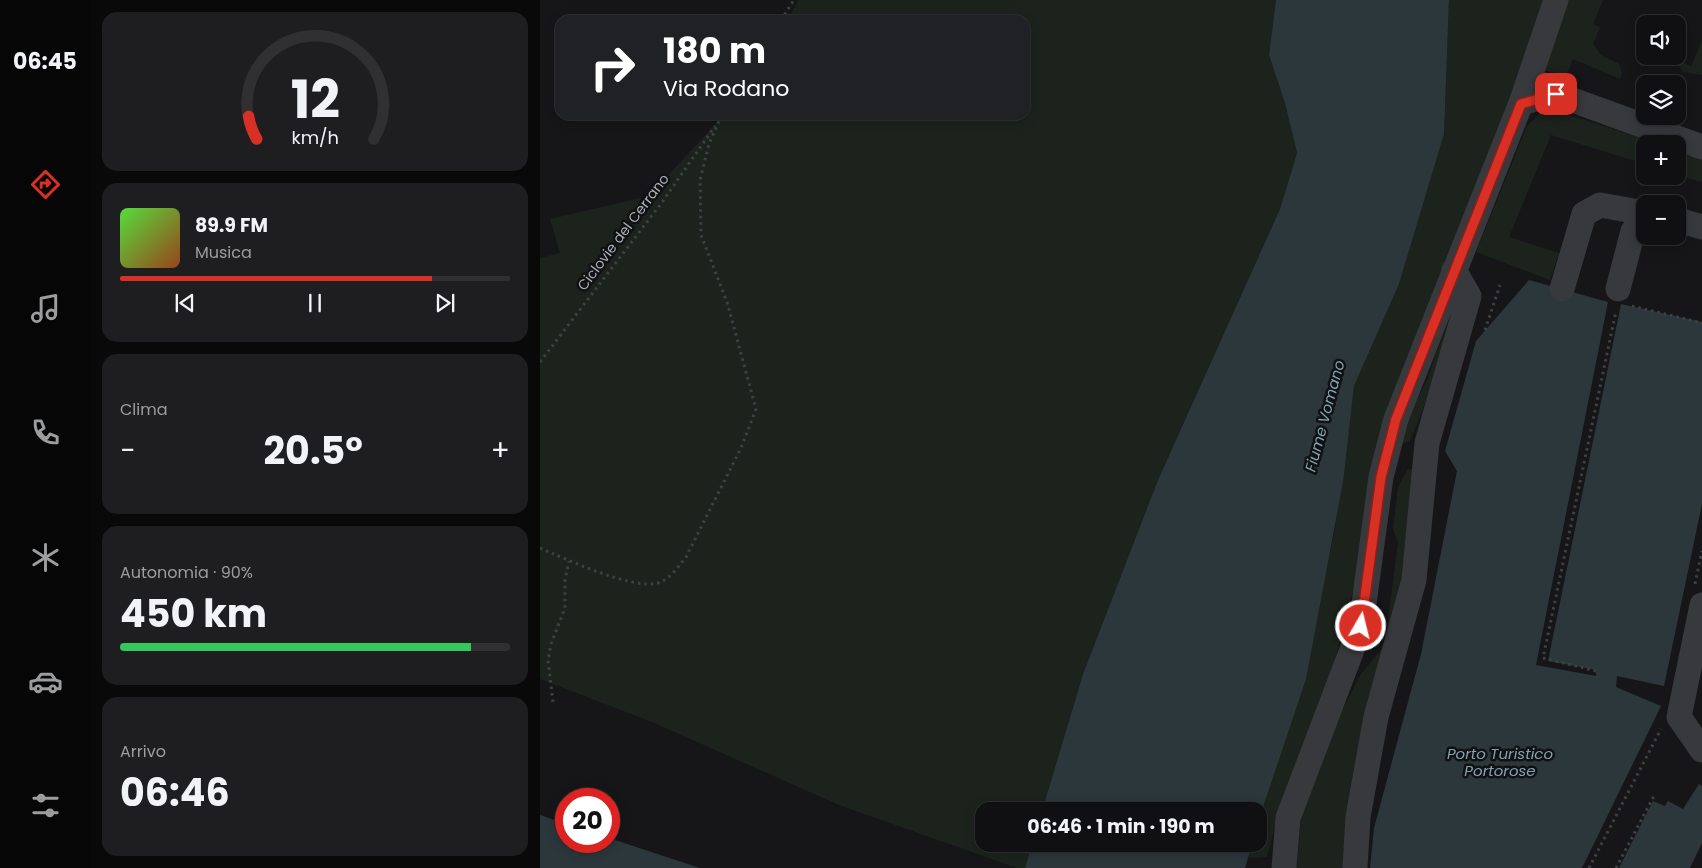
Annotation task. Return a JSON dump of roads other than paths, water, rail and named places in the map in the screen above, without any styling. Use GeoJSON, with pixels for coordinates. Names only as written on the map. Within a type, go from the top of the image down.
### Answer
{"type":"FeatureCollection","features":[{"type":"Feature","properties":{"kind":"lane"},"geometry":{"type":"LineString","coordinates":[[1284,868],[1288,818],[1361,626],[1381,477],[1396,419],[1521,104],[1556,0]]}},
{"type":"Feature","properties":{"kind":"lane"},"geometry":{"type":"LineString","coordinates":[[1521,104],[1556,94],[1702,147]]}},
{"type":"Feature","properties":{"kind":"lane"},"geometry":{"type":"LineString","coordinates":[[1562,289],[1584,214],[1600,205],[1636,211]]}},
{"type":"Feature","properties":{"kind":"lane"},"geometry":{"type":"LineString","coordinates":[[1686,222],[1702,227]]}},
{"type":"Feature","properties":{"kind":"lane"},"geometry":{"type":"LineString","coordinates":[[1621,299],[1633,231],[1636,229]]}},
{"type":"Feature","properties":{"kind":"lane"},"geometry":{"type":"LineString","coordinates":[[1354,868],[1358,817],[1376,717],[1414,580],[1427,443],[1470,296],[1454,270]]}},
{"type":"Feature","properties":{"kind":"lane"},"geometry":{"type":"LineString","coordinates":[[1381,477],[1427,443]]}},
{"type":"Feature","properties":{"kind":"lane"},"geometry":{"type":"LineString","coordinates":[[1702,605],[1679,717],[1702,750]]}},
{"type":"Feature","properties":{"kind":"water","name":"Fiume Vomano"},"geometry":{"type":"Polygon","coordinates":[[[1276,0],[1449,0],[1444,134],[1399,284],[1354,386],[1343,482],[1306,679],[1265,802],[1045,802],[1083,674],[1158,480],[1280,209],[1297,153],[1285,103],[1269,55],[1276,0]]]}},
{"type":"Feature","properties":{"kind":"water","name":"Porto Turistico Portorose"},"geometry":{"type":"Polygon","coordinates":[[[1529,280],[1608,302],[1536,665],[1596,676],[1596,670],[1548,661],[1621,304],[1702,322],[1702,504],[1664,686],[1617,676],[1616,687],[1661,706],[1582,868],[1370,868],[1374,828],[1421,654],[1457,471],[1445,451],[1476,341],[1529,280]]]}},
{"type":"Feature","properties":{"kind":"water"},"geometry":{"type":"Polygon","coordinates":[[[1699,784],[1702,786],[1702,843],[1690,868],[1619,868],[1653,801],[1665,806],[1668,801],[1683,809],[1699,784]]]}},
{"type":"Feature","properties":{"kind":"water"},"geometry":{"type":"Polygon","coordinates":[[[540,815],[555,820],[555,853],[620,853],[620,842],[700,868],[540,868],[540,815]]]}},
{"type":"Feature","properties":{"kind":"water"},"geometry":{"type":"Polygon","coordinates":[[[1030,852],[1250,852],[1245,868],[1025,868],[1030,852]]]}}]}
